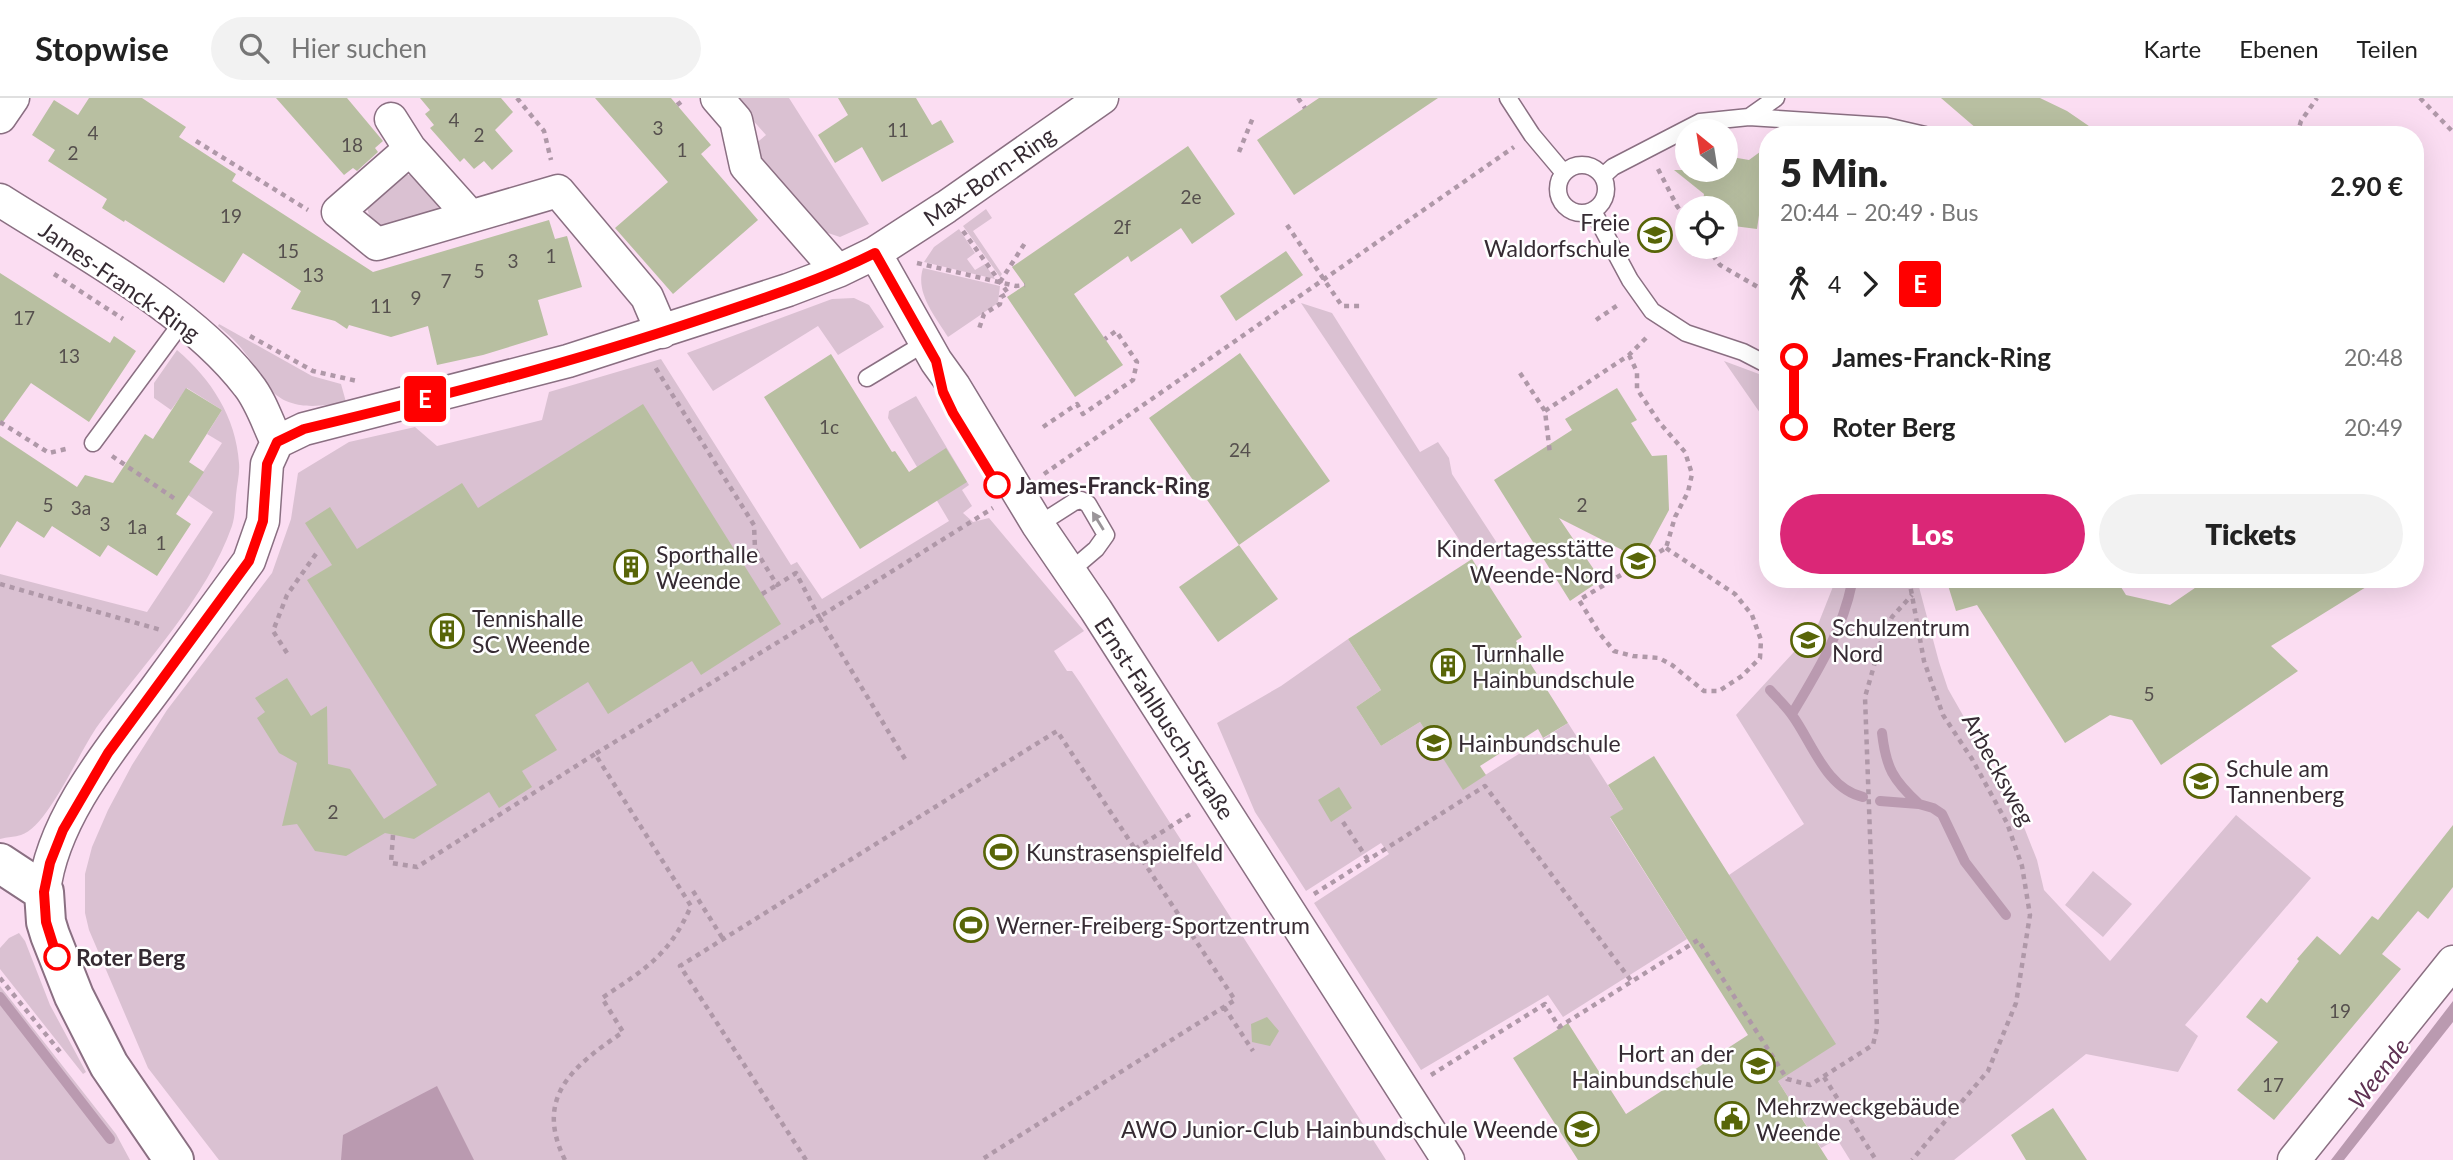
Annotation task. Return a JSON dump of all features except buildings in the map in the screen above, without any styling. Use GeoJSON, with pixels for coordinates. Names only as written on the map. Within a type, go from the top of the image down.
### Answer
{"type":"FeatureCollection","features":[{"type":"Feature","properties":{"kind":"street"},"geometry":{"type":"LineString","coordinates":[[0,117],[13,98]]}},
{"type":"Feature","properties":{"kind":"street"},"geometry":{"type":"LineString","coordinates":[[717,98],[736,120],[746,166],[838,271]]}},
{"type":"Feature","properties":{"kind":"street","name":"Max-Born-Ring"},"geometry":{"type":"LineString","coordinates":[[875,253],[1102,98]]}},
{"type":"Feature","properties":{"kind":"street"},"geometry":{"type":"LineString","coordinates":[[391,119],[410,149],[470,216]]}},
{"type":"Feature","properties":{"kind":"street"},"geometry":{"type":"LineString","coordinates":[[410,149],[338,212],[377,244],[558,191],[647,297],[650,336]]}},
{"type":"Feature","properties":{"kind":"street","name":"James-Franck-Ring"},"geometry":{"type":"LineString","coordinates":[[0,200],[111,270],[183,321],[213,346],[250,387],[277,442]]}},
{"type":"Feature","properties":{"kind":"street"},"geometry":{"type":"LineString","coordinates":[[174,1160],[109,1065],[84,1018],[50,935],[46,922],[44,892],[50,863],[79,800],[108,753],[249,561],[263,521],[267,464],[277,442],[304,429],[520,375],[650,336],[838,271],[875,253]]}},
{"type":"Feature","properties":{"kind":"street","name":"Ernst-Fahlbusch-Straße"},"geometry":{"type":"LineString","coordinates":[[875,253],[931,352],[954,386],[1012,495],[1038,525],[1069,572],[1448,1160]]}},
{"type":"Feature","properties":{"kind":"street"},"geometry":{"type":"LineString","coordinates":[[0,863],[44,892]]}},
{"type":"Feature","properties":{"kind":"street"},"geometry":{"type":"LineString","coordinates":[[2294,1160],[2453,962]]}},
{"type":"Feature","properties":{"kind":"lane"},"geometry":{"type":"LineString","coordinates":[[1508,98],[1532,135],[1564,173]]}},
{"type":"Feature","properties":{"kind":"lane"},"geometry":{"type":"LineString","coordinates":[[1749,117],[1776,98]]}},
{"type":"Feature","properties":{"kind":"lane"},"geometry":{"type":"LineString","coordinates":[[1603,176],[1614,167],[1700,122],[1749,117],[1886,126]]}},
{"type":"Feature","properties":{"kind":"lane"},"geometry":{"type":"LineString","coordinates":[[1582,165],[1595,168],[1603,176],[1607,187],[1604,202],[1593,211],[1582,214],[1571,212],[1561,202],[1559,183],[1564,173],[1572,167],[1582,165]]}},
{"type":"Feature","properties":{"kind":"lane"},"geometry":{"type":"LineString","coordinates":[[1593,211],[1630,280],[1652,311],[1686,333],[1743,352],[1759,360]]}},
{"type":"Feature","properties":{"kind":"lane"},"geometry":{"type":"LineString","coordinates":[[93,443],[183,321]]}},
{"type":"Feature","properties":{"kind":"lane"},"geometry":{"type":"LineString","coordinates":[[867,378],[931,352]]}},
{"type":"Feature","properties":{"kind":"lane"},"geometry":{"type":"LineString","coordinates":[[1038,525],[1074,502],[1081,500],[1088,504],[1106,535],[1096,549],[1069,572]]}},
{"type":"Feature","properties":{"kind":"path"},"geometry":{"type":"LineString","coordinates":[[517,98],[544,131],[558,191]]}},
{"type":"Feature","properties":{"kind":"path"},"geometry":{"type":"LineString","coordinates":[[677,106],[686,98]]}},
{"type":"Feature","properties":{"kind":"path"},"geometry":{"type":"LineString","coordinates":[[1298,98],[1304,108]]}},
{"type":"Feature","properties":{"kind":"path"},"geometry":{"type":"LineString","coordinates":[[2300,126],[2317,98]]}},
{"type":"Feature","properties":{"kind":"path"},"geometry":{"type":"LineString","coordinates":[[2420,98],[2453,132]]}},
{"type":"Feature","properties":{"kind":"path"},"geometry":{"type":"LineString","coordinates":[[1239,152],[1254,115]]}},
{"type":"Feature","properties":{"kind":"path"},"geometry":{"type":"LineString","coordinates":[[393,835],[391,863],[417,867],[1012,495],[1532,135]]}},
{"type":"Feature","properties":{"kind":"path"},"geometry":{"type":"LineString","coordinates":[[196,141],[316,215],[338,212]]}},
{"type":"Feature","properties":{"kind":"path"},"geometry":{"type":"LineString","coordinates":[[1647,150],[1675,202]]}},
{"type":"Feature","properties":{"kind":"path"},"geometry":{"type":"LineString","coordinates":[[946,207],[1007,293]]}},
{"type":"Feature","properties":{"kind":"path"},"geometry":{"type":"LineString","coordinates":[[1287,225],[1342,306],[1362,306]]}},
{"type":"Feature","properties":{"kind":"path"},"geometry":{"type":"LineString","coordinates":[[1000,282],[1025,243]]}},
{"type":"Feature","properties":{"kind":"path"},"geometry":{"type":"LineString","coordinates":[[875,253],[1016,286],[1025,285]]}},
{"type":"Feature","properties":{"kind":"path"},"geometry":{"type":"LineString","coordinates":[[1716,259],[1720,265],[1759,288]]}},
{"type":"Feature","properties":{"kind":"path"},"geometry":{"type":"LineString","coordinates":[[44,268],[165,346]]}},
{"type":"Feature","properties":{"kind":"path"},"geometry":{"type":"LineString","coordinates":[[978,332],[984,314],[1000,304],[1001,297],[1016,286]]}},
{"type":"Feature","properties":{"kind":"path"},"geometry":{"type":"LineString","coordinates":[[1545,411],[1629,355],[1663,318]]}},
{"type":"Feature","properties":{"kind":"path"},"geometry":{"type":"LineString","coordinates":[[1042,427],[1077,404],[1083,414],[1133,380],[1137,362],[1116,331],[1105,339]]}},
{"type":"Feature","properties":{"kind":"path"},"geometry":{"type":"LineString","coordinates":[[248,334],[313,371],[361,382]]}},
{"type":"Feature","properties":{"kind":"path"},"geometry":{"type":"LineString","coordinates":[[650,336],[754,525],[755,550],[777,585]]}},
{"type":"Feature","properties":{"kind":"path"},"geometry":{"type":"LineString","coordinates":[[1629,355],[1637,372],[1637,389],[1659,422],[1685,453],[1692,474],[1688,492],[1675,517],[1666,548],[1579,600],[1614,651],[1659,658],[1704,691],[1719,691],[1742,676],[1759,658],[1761,640],[1752,615],[1735,594],[1666,548]]}},
{"type":"Feature","properties":{"kind":"path"},"geometry":{"type":"LineString","coordinates":[[1520,373],[1545,411],[1550,454]]}},
{"type":"Feature","properties":{"kind":"path"},"geometry":{"type":"LineString","coordinates":[[287,653],[273,631],[287,595],[318,551]]}},
{"type":"Feature","properties":{"kind":"path"},"geometry":{"type":"LineString","coordinates":[[762,594],[796,573],[818,617],[905,759]]}},
{"type":"Feature","properties":{"kind":"path"},"geometry":{"type":"LineString","coordinates":[[0,584],[192,638]]}},
{"type":"Feature","properties":{"kind":"path","name":"Arbecksweg"},"geometry":{"type":"LineString","coordinates":[[1911,588],[1924,661],[1943,715],[1972,759],[2007,823],[2022,866],[2030,915],[2016,1003],[1988,1071],[1912,1160]]}},
{"type":"Feature","properties":{"kind":"path"},"geometry":{"type":"LineString","coordinates":[[1405,1091],[1545,1004],[1559,1027],[1698,940],[1787,1079],[1810,1085],[1873,1045],[1877,1028],[1865,697],[1882,638],[1892,617],[1912,595]]}},
{"type":"Feature","properties":{"kind":"path"},"geometry":{"type":"LineString","coordinates":[[806,1160],[680,966],[1057,731],[1235,1000],[981,1160]]}},
{"type":"Feature","properties":{"kind":"path"},"geometry":{"type":"LineString","coordinates":[[565,1160],[557,1144],[553,1123],[558,1098],[569,1075],[592,1053],[623,1032],[602,998],[652,964],[668,948],[681,929],[691,906],[595,754]]}},
{"type":"Feature","properties":{"kind":"path"},"geometry":{"type":"LineString","coordinates":[[1289,911],[1485,786],[1632,982]]}},
{"type":"Feature","properties":{"kind":"path"},"geometry":{"type":"LineString","coordinates":[[1135,849],[1216,798]]}},
{"type":"Feature","properties":{"kind":"path"},"geometry":{"type":"LineString","coordinates":[[1343,822],[1368,860]]}},
{"type":"Feature","properties":{"kind":"path"},"geometry":{"type":"LineString","coordinates":[[693,891],[723,939]]}},
{"type":"Feature","properties":{"kind":"path"},"geometry":{"type":"LineString","coordinates":[[1224,1007],[1252,1051]]}},
{"type":"Feature","properties":{"kind":"path"},"geometry":{"type":"LineString","coordinates":[[1824,1077],[1876,1160]]}},
{"type":"Feature","properties":{"kind":"shaded area"},"geometry":{"type":"Polygon","coordinates":[[[733,98],[789,98],[869,224],[840,237],[822,231],[755,159],[754,145],[766,135],[733,98]]]}},
{"type":"Feature","properties":{"kind":"shaded area"},"geometry":{"type":"Polygon","coordinates":[[[404,174],[415,176],[439,205],[437,211],[382,229],[370,217],[367,201],[404,174]]]}},
{"type":"Feature","properties":{"kind":"shaded area"},"geometry":{"type":"Polygon","coordinates":[[[986,209],[992,218],[973,231],[1002,274],[1000,277],[963,226],[986,209]]]}},
{"type":"Feature","properties":{"kind":"shaded area"},"geometry":{"type":"Polygon","coordinates":[[[959,229],[975,253],[967,259],[975,270],[985,264],[995,279],[924,262],[934,247],[959,229]]]}},
{"type":"Feature","properties":{"kind":"shaded area"},"geometry":{"type":"Polygon","coordinates":[[[923,268],[1000,286],[998,303],[948,337],[924,295],[921,277],[923,268]]]}},
{"type":"Feature","properties":{"kind":"shaded area"},"geometry":{"type":"Polygon","coordinates":[[[854,298],[869,305],[884,327],[838,355],[818,326],[713,391],[687,353],[832,299],[854,298]]]}},
{"type":"Feature","properties":{"kind":"shaded area"},"geometry":{"type":"Polygon","coordinates":[[[1301,303],[1332,313],[1420,452],[1438,442],[1449,458],[1452,474],[1497,543],[1472,559],[1301,303]]]}},
{"type":"Feature","properties":{"kind":"shaded area"},"geometry":{"type":"Polygon","coordinates":[[[219,324],[312,376],[341,384],[346,402],[311,406],[280,398],[271,391],[248,356],[219,324]]]}},
{"type":"Feature","properties":{"kind":"shaded area"},"geometry":{"type":"Polygon","coordinates":[[[177,350],[211,386],[233,430],[239,467],[232,526],[221,552],[191,604],[99,724],[53,803],[32,829],[21,835],[0,839],[0,574],[147,612],[213,512],[188,495],[222,443],[207,434],[222,410],[187,388],[171,410],[154,398],[154,383],[177,350]]]}},
{"type":"Feature","properties":{"kind":"shaded area"},"geometry":{"type":"Polygon","coordinates":[[[661,359],[791,565],[797,562],[822,599],[949,521],[888,418],[889,411],[916,396],[969,485],[962,490],[972,506],[963,513],[973,522],[989,518],[1084,631],[1054,651],[1067,671],[1072,671],[1081,684],[1386,1160],[219,1160],[148,1068],[89,930],[85,913],[85,874],[92,847],[132,765],[167,710],[272,573],[291,519],[298,473],[349,442],[415,427],[437,446],[542,420],[549,392],[661,359]]]}},
{"type":"Feature","properties":{"kind":"shaded area"},"geometry":{"type":"Polygon","coordinates":[[[1724,361],[1759,374],[1759,411],[1724,361]]]}},
{"type":"Feature","properties":{"kind":"shaded area"},"geometry":{"type":"Polygon","coordinates":[[[1832,588],[1919,588],[1948,689],[2018,812],[2037,860],[2044,890],[2110,961],[2236,815],[2311,878],[2185,1025],[2198,1036],[2178,1072],[2086,1054],[1954,1160],[1850,1160],[1837,1139],[1821,1148],[1767,1064],[1729,875],[1804,824],[1736,715],[1817,627],[1832,588]]]}},
{"type":"Feature","properties":{"kind":"shaded area"},"geometry":{"type":"Polygon","coordinates":[[[1348,639],[1381,690],[1356,707],[1381,746],[1420,722],[1463,789],[1568,723],[1623,809],[1610,818],[1687,939],[1563,1017],[1548,995],[1421,1070],[1314,903],[1389,854],[1381,843],[1306,891],[1255,812],[1217,723],[1281,686],[1348,639]]]}},
{"type":"Feature","properties":{"kind":"shaded area"},"geometry":{"type":"Polygon","coordinates":[[[2093,871],[2132,904],[2103,937],[2065,905],[2093,871]]]}},
{"type":"Feature","properties":{"kind":"shaded area"},"geometry":{"type":"Polygon","coordinates":[[[19,933],[25,941],[50,1005],[86,1072],[83,1074],[0,969],[0,948],[9,938],[19,933]]]}},
{"type":"Feature","properties":{"kind":"shaded area"},"geometry":{"type":"Polygon","coordinates":[[[0,986],[116,1134],[130,1160],[0,1160],[0,986]]]}},
{"type":"Feature","properties":{"kind":"shaded area"},"geometry":{"type":"Polygon","coordinates":[[[2453,1001],[2453,1022],[2344,1160],[2331,1160],[2453,1001]]]}},
{"type":"Feature","properties":{"kind":"shaded area"},"geometry":{"type":"Polygon","coordinates":[[[437,1086],[474,1160],[341,1160],[343,1135],[437,1086]]]}},
{"type":"Feature","properties":{"kind":"waterway"},"geometry":{"type":"LineString","coordinates":[[1792,714],[1835,635],[1851,588]]}},
{"type":"Feature","properties":{"kind":"waterway"},"geometry":{"type":"LineString","coordinates":[[1770,690],[1792,715],[1830,775],[1839,785],[1863,797]]}},
{"type":"Feature","properties":{"kind":"waterway"},"geometry":{"type":"LineString","coordinates":[[1882,733],[1892,773],[1919,804]]}},
{"type":"Feature","properties":{"kind":"waterway"},"geometry":{"type":"LineString","coordinates":[[1880,801],[1919,804],[1942,814],[1965,862],[2006,915]]}},
{"type":"Feature","properties":{"kind":"waterway"},"geometry":{"type":"LineString","coordinates":[[0,997],[110,1139]]}},
{"type":"Feature","properties":{"kind":"bus line","name":"E"},"geometry":{"type":"LineString","coordinates":[[57,957],[46,922],[44,892],[50,863],[63,830],[108,753],[249,561],[263,521],[267,464],[277,442],[304,429],[520,375],[662,332],[788,290],[875,253],[936,361],[943,392],[953,413],[997,485]]}},
{"type":"Feature","properties":{"kind":"place","name":"Freie Waldorfschule"},"geometry":{"type":"Point","coordinates":[1655,235]}},
{"type":"Feature","properties":{"kind":"place","name":"James-Franck-Ring"},"geometry":{"type":"Point","coordinates":[997,485]}},
{"type":"Feature","properties":{"kind":"place","name":"Kindertagesstätte Weende-Nord"},"geometry":{"type":"Point","coordinates":[1638,561]}},
{"type":"Feature","properties":{"kind":"place","name":"Sporthalle Weende"},"geometry":{"type":"Point","coordinates":[631,567]}},
{"type":"Feature","properties":{"kind":"place","name":"Tennishalle SC Weende"},"geometry":{"type":"Point","coordinates":[447,631]}},
{"type":"Feature","properties":{"kind":"place","name":"Schulzentrum Nord"},"geometry":{"type":"Point","coordinates":[1808,640]}},
{"type":"Feature","properties":{"kind":"place","name":"Turnhalle Hainbundschule"},"geometry":{"type":"Point","coordinates":[1448,666]}},
{"type":"Feature","properties":{"kind":"place","name":"Hainbundschule"},"geometry":{"type":"Point","coordinates":[1434,743]}},
{"type":"Feature","properties":{"kind":"place","name":"Schule am Tannenberg"},"geometry":{"type":"Point","coordinates":[2201,781]}},
{"type":"Feature","properties":{"kind":"place","name":"Kunstrasenspielfeld"},"geometry":{"type":"Point","coordinates":[1001,852]}},
{"type":"Feature","properties":{"kind":"place","name":"Werner-Freiberg-Sportzentrum"},"geometry":{"type":"Point","coordinates":[971,925]}},
{"type":"Feature","properties":{"kind":"place","name":"Roter Berg"},"geometry":{"type":"Point","coordinates":[57,957]}},
{"type":"Feature","properties":{"kind":"place","name":"Hort an der Hainbundschule"},"geometry":{"type":"Point","coordinates":[1758,1066]}},
{"type":"Feature","properties":{"kind":"place","name":"Mehrzweckgebäude Weende"},"geometry":{"type":"Point","coordinates":[1732,1119]}},
{"type":"Feature","properties":{"kind":"place","name":"AWO Junior-Club Hainbundschule Weende"},"geometry":{"type":"Point","coordinates":[1582,1129]}},
{"type":"Feature","properties":{"kind":"water label","name":"Weende"},"geometry":{"type":"Point","coordinates":[2378,1073]}}]}
